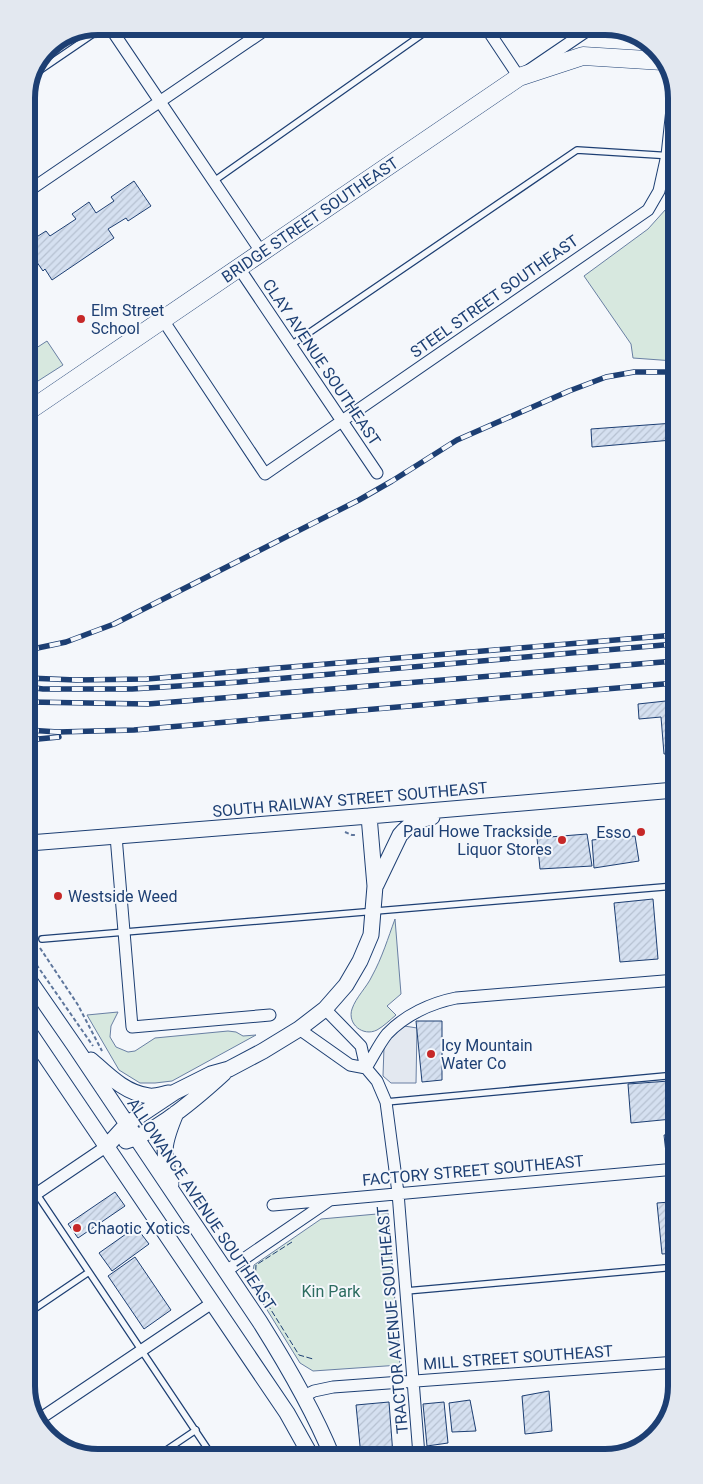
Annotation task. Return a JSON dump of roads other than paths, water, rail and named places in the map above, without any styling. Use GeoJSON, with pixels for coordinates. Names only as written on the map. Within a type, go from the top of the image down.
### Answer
{"type":"FeatureCollection","features":[{"type":"Feature","properties":{"kind":"main road"},"geometry":{"type":"LineString","coordinates":[[519,77],[583,56],[655,60]]}},
{"type":"Feature","properties":{"kind":"main road","name":"BRIDGE STREET SOUTHEAST"},"geometry":{"type":"LineString","coordinates":[[35,407],[519,77]]}},
{"type":"Feature","properties":{"kind":"street"},"geometry":{"type":"LineString","coordinates":[[113,35],[262,253]]}},
{"type":"Feature","properties":{"kind":"street"},"geometry":{"type":"LineString","coordinates":[[35,187],[258,35]]}},
{"type":"Feature","properties":{"kind":"street"},"geometry":{"type":"LineString","coordinates":[[490,35],[519,77]]}},
{"type":"Feature","properties":{"kind":"street","name":"BRIDGE STREET SOUTHEAST"},"geometry":{"type":"LineString","coordinates":[[519,77],[581,35]]}},
{"type":"Feature","properties":{"kind":"street","name":"STEEL STREET SOUTHEAST"},"geometry":{"type":"LineString","coordinates":[[163,320],[265,474],[648,210],[659,191],[668,162]]}},
{"type":"Feature","properties":{"kind":"street","name":"CLAY AVENUE SOUTHEAST"},"geometry":{"type":"LineString","coordinates":[[240,268],[377,473]]}},
{"type":"Feature","properties":{"kind":"street","name":"SOUTH RAILWAY STREET SOUTHEAST"},"geometry":{"type":"LineString","coordinates":[[35,842],[485,806],[668,793]]}},
{"type":"Feature","properties":{"kind":"street"},"geometry":{"type":"LineString","coordinates":[[375,886],[396,839],[406,828],[422,819],[485,806]]}},
{"type":"Feature","properties":{"kind":"street"},"geometry":{"type":"LineString","coordinates":[[107,1146],[127,1124],[175,1092],[211,1074],[229,1069],[298,1029],[325,1009],[346,985],[360,961],[371,935],[375,886],[369,816]]}},
{"type":"Feature","properties":{"kind":"street"},"geometry":{"type":"LineString","coordinates":[[116,836],[132,1026],[270,1015]]}},
{"type":"Feature","properties":{"kind":"street"},"geometry":{"type":"LineString","coordinates":[[298,1029],[350,1065],[366,1068],[388,1034],[428,1005],[444,1000],[668,981]]}},
{"type":"Feature","properties":{"kind":"street","name":"ALLOWANCE AVENUE SOUTHEAST"},"geometry":{"type":"LineString","coordinates":[[35,989],[283,1358],[304,1396],[329,1449]]}},
{"type":"Feature","properties":{"kind":"street","name":"TRACTOR AVENUE SOUTHEAST"},"geometry":{"type":"LineString","coordinates":[[325,1009],[361,1046],[366,1068],[377,1081],[386,1102],[398,1193],[419,1449]]}},
{"type":"Feature","properties":{"kind":"street"},"geometry":{"type":"LineString","coordinates":[[35,1041],[297,1429],[307,1449]]}},
{"type":"Feature","properties":{"kind":"street"},"geometry":{"type":"LineString","coordinates":[[74,1045],[126,1088],[150,1096],[175,1092]]}},
{"type":"Feature","properties":{"kind":"street"},"geometry":{"type":"LineString","coordinates":[[35,1190],[107,1146],[136,1138],[197,1098],[229,1069]]}},
{"type":"Feature","properties":{"kind":"street"},"geometry":{"type":"LineString","coordinates":[[175,1197],[164,1152],[166,1136],[177,1112]]}},
{"type":"Feature","properties":{"kind":"street","name":"FACTORY STREET SOUTHEAST"},"geometry":{"type":"LineString","coordinates":[[273,1205],[668,1170]]}},
{"type":"Feature","properties":{"kind":"street"},"geometry":{"type":"LineString","coordinates":[[226,1271],[333,1199]]}},
{"type":"Feature","properties":{"kind":"street"},"geometry":{"type":"LineString","coordinates":[[43,1416],[212,1303]]}},
{"type":"Feature","properties":{"kind":"street","name":"MILL STREET SOUTHEAST"},"geometry":{"type":"LineString","coordinates":[[304,1396],[314,1391],[333,1387],[668,1363]]}},
{"type":"Feature","properties":{"kind":"lane"},"geometry":{"type":"LineString","coordinates":[[43,68],[93,35]]}},
{"type":"Feature","properties":{"kind":"lane"},"geometry":{"type":"LineString","coordinates":[[214,181],[421,35]]}},
{"type":"Feature","properties":{"kind":"lane"},"geometry":{"type":"LineString","coordinates":[[291,345],[577,150],[668,155]]}},
{"type":"Feature","properties":{"kind":"lane"},"geometry":{"type":"LineString","coordinates":[[40,942],[124,933],[668,887]]}},
{"type":"Feature","properties":{"kind":"lane"},"geometry":{"type":"LineString","coordinates":[[386,1102],[668,1076]]}},
{"type":"Feature","properties":{"kind":"lane"},"geometry":{"type":"LineString","coordinates":[[35,1196],[89,1272],[208,1449]]}},
{"type":"Feature","properties":{"kind":"lane"},"geometry":{"type":"LineString","coordinates":[[406,1291],[668,1268]]}},
{"type":"Feature","properties":{"kind":"lane"},"geometry":{"type":"LineString","coordinates":[[35,1309],[89,1272]]}},
{"type":"Feature","properties":{"kind":"lane"},"geometry":{"type":"LineString","coordinates":[[168,1449],[196,1430]]}},
{"type":"Feature","properties":{"kind":"railway"},"geometry":{"type":"LineString","coordinates":[[35,649],[66,642],[114,624],[359,500],[457,440],[569,391],[606,377],[634,372],[668,372]]}},
{"type":"Feature","properties":{"kind":"railway"},"geometry":{"type":"LineString","coordinates":[[35,678],[147,679],[668,636]]}},
{"type":"Feature","properties":{"kind":"railway"},"geometry":{"type":"LineString","coordinates":[[35,688],[132,689],[240,682],[668,645]]}},
{"type":"Feature","properties":{"kind":"railway"},"geometry":{"type":"LineString","coordinates":[[35,702],[148,704],[668,662]]}},
{"type":"Feature","properties":{"kind":"railway"},"geometry":{"type":"LineString","coordinates":[[35,730],[58,732],[134,730],[668,684]]}},
{"type":"Feature","properties":{"kind":"railway"},"geometry":{"type":"LineString","coordinates":[[35,739],[59,737]]}},
{"type":"Feature","properties":{"kind":"place","name":"Elm Street School"},"geometry":{"type":"Point","coordinates":[81,319]}},
{"type":"Feature","properties":{"kind":"place","name":"Esso"},"geometry":{"type":"Point","coordinates":[641,832]}},
{"type":"Feature","properties":{"kind":"place","name":"Paul Howe Trackside Liquor Stores"},"geometry":{"type":"Point","coordinates":[562,840]}},
{"type":"Feature","properties":{"kind":"place","name":"Westside Weed"},"geometry":{"type":"Point","coordinates":[58,896]}},
{"type":"Feature","properties":{"kind":"place","name":"Icy Mountain Water Co"},"geometry":{"type":"Point","coordinates":[431,1054]}},
{"type":"Feature","properties":{"kind":"place","name":"Chaotic Xotics"},"geometry":{"type":"Point","coordinates":[77,1228]}},
{"type":"Feature","properties":{"kind":"park label","name":"Kin Park"},"geometry":{"type":"Point","coordinates":[331,1291]}}]}
